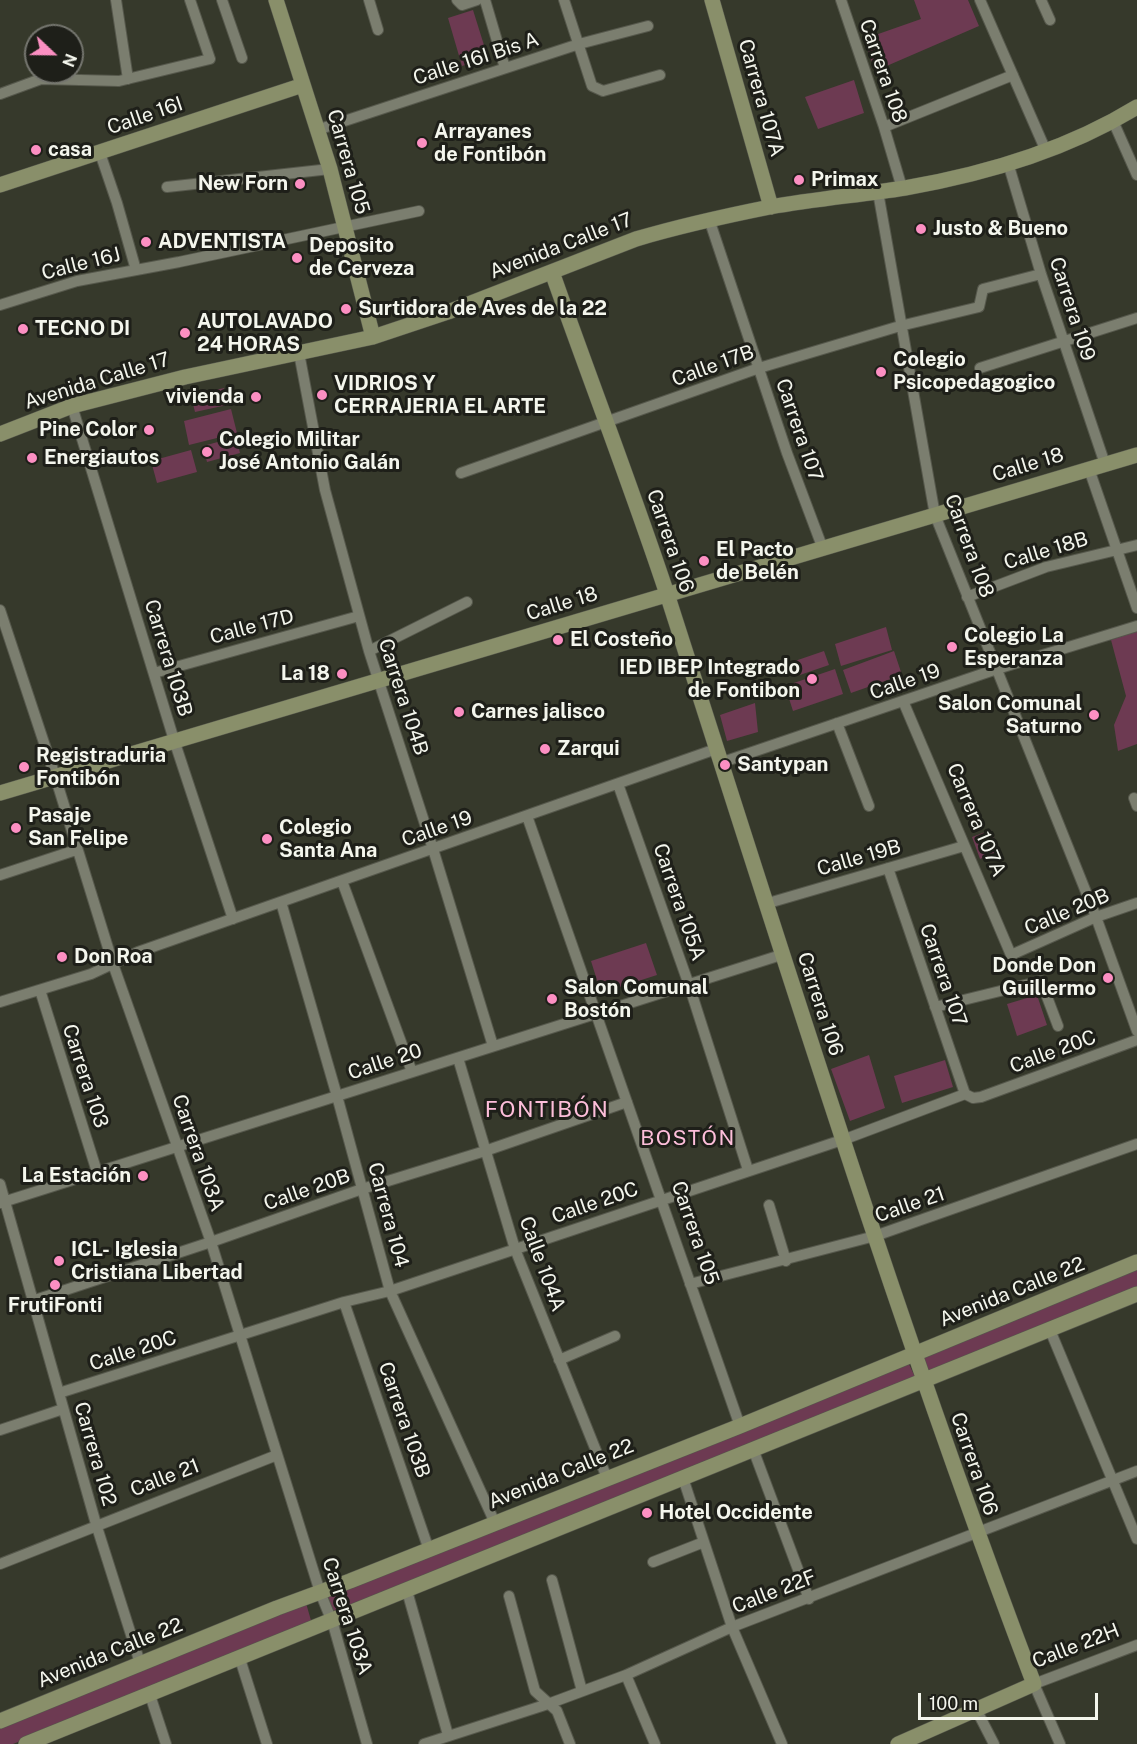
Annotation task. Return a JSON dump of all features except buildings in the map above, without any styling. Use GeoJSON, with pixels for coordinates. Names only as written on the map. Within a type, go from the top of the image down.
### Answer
{"type":"FeatureCollection","features":[{"type":"Feature","properties":{"kind":"street"},"geometry":{"type":"LineString","coordinates":[[116,0],[128,79]]}},
{"type":"Feature","properties":{"kind":"street"},"geometry":{"type":"LineString","coordinates":[[0,94],[40,79],[119,81],[210,59],[190,0]]}},
{"type":"Feature","properties":{"kind":"street"},"geometry":{"type":"LineString","coordinates":[[222,0],[242,58]]}},
{"type":"Feature","properties":{"kind":"street","name":"Carrera 105"},"geometry":{"type":"LineString","coordinates":[[276,0],[330,169],[373,337]]}},
{"type":"Feature","properties":{"kind":"street"},"geometry":{"type":"LineString","coordinates":[[369,0],[378,30]]}},
{"type":"Feature","properties":{"kind":"street"},"geometry":{"type":"LineString","coordinates":[[458,2],[477,0]]}},
{"type":"Feature","properties":{"kind":"street"},"geometry":{"type":"LineString","coordinates":[[485,0],[505,68]]}},
{"type":"Feature","properties":{"kind":"street"},"geometry":{"type":"LineString","coordinates":[[564,0],[592,86],[603,91],[660,75]]}},
{"type":"Feature","properties":{"kind":"street","name":"Carrera 107A"},"geometry":{"type":"LineString","coordinates":[[712,0],[771,207]]}},
{"type":"Feature","properties":{"kind":"street","name":"Carrera 108"},"geometry":{"type":"LineString","coordinates":[[841,0],[902,188]]}},
{"type":"Feature","properties":{"kind":"street"},"geometry":{"type":"LineString","coordinates":[[980,0],[1046,152]]}},
{"type":"Feature","properties":{"kind":"street"},"geometry":{"type":"LineString","coordinates":[[1041,0],[1050,20]]}},
{"type":"Feature","properties":{"kind":"street","name":"Calle 16I Bis A"},"geometry":{"type":"LineString","coordinates":[[317,130],[579,44],[648,26]]}},
{"type":"Feature","properties":{"kind":"street"},"geometry":{"type":"LineString","coordinates":[[884,127],[1013,75]]}},
{"type":"Feature","properties":{"kind":"street","name":"Calle 16I"},"geometry":{"type":"LineString","coordinates":[[0,185],[303,86]]}},
{"type":"Feature","properties":{"kind":"street","name":"Avenida Calle 17"},"geometry":{"type":"LineString","coordinates":[[0,434],[72,406],[185,377],[373,337],[448,312],[636,239],[709,219],[771,207],[943,181],[1008,163],[1046,152],[1113,122],[1137,107]]}},
{"type":"Feature","properties":{"kind":"street"},"geometry":{"type":"LineString","coordinates":[[1113,122],[1137,175]]}},
{"type":"Feature","properties":{"kind":"street"},"geometry":{"type":"LineString","coordinates":[[100,153],[136,270]]}},
{"type":"Feature","properties":{"kind":"street","name":"Carrera 109"},"geometry":{"type":"LineString","coordinates":[[1008,163],[1041,274],[1105,464]]}},
{"type":"Feature","properties":{"kind":"street"},"geometry":{"type":"LineString","coordinates":[[167,187],[330,169]]}},
{"type":"Feature","properties":{"kind":"street","name":"Carrera 108"},"geometry":{"type":"LineString","coordinates":[[878,192],[935,515],[1096,917],[1137,1031]]}},
{"type":"Feature","properties":{"kind":"street","name":"Calle 16J"},"geometry":{"type":"LineString","coordinates":[[0,306],[77,282],[419,211]]}},
{"type":"Feature","properties":{"kind":"street","name":"Carrera 107"},"geometry":{"type":"LineString","coordinates":[[709,219],[823,549]]}},
{"type":"Feature","properties":{"kind":"street","name":"Carrera 106"},"geometry":{"type":"LineString","coordinates":[[552,272],[667,595],[781,955],[914,1355],[976,1533],[1034,1684],[1060,1744]]}},
{"type":"Feature","properties":{"kind":"street","name":"Calle 17B"},"geometry":{"type":"LineString","coordinates":[[461,473],[759,368],[900,326],[978,307],[983,289],[1041,274]]}},
{"type":"Feature","properties":{"kind":"street"},"geometry":{"type":"LineString","coordinates":[[980,368],[1137,318]]}},
{"type":"Feature","properties":{"kind":"street","name":"Carrera 104B"},"geometry":{"type":"LineString","coordinates":[[299,354],[325,490],[359,616],[493,1046]]}},
{"type":"Feature","properties":{"kind":"street","name":"Carrera 103B"},"geometry":{"type":"LineString","coordinates":[[72,406],[174,740],[233,919]]}},
{"type":"Feature","properties":{"kind":"street","name":"Calle 18"},"geometry":{"type":"LineString","coordinates":[[0,793],[1137,455]]}},
{"type":"Feature","properties":{"kind":"street"},"geometry":{"type":"LineString","coordinates":[[1089,469],[1137,608]]}},
{"type":"Feature","properties":{"kind":"street","name":"Calle 18B"},"geometry":{"type":"LineString","coordinates":[[967,597],[1046,567],[1137,545]]}},
{"type":"Feature","properties":{"kind":"street"},"geometry":{"type":"LineString","coordinates":[[369,651],[467,602]]}},
{"type":"Feature","properties":{"kind":"street","name":"Carrera 103A"},"geometry":{"type":"LineString","coordinates":[[0,610],[55,776],[113,964],[211,1242],[320,1592],[331,1620],[367,1744]]}},
{"type":"Feature","properties":{"kind":"street","name":"Calle 17D"},"geometry":{"type":"LineString","coordinates":[[154,673],[359,616]]}},
{"type":"Feature","properties":{"kind":"street","name":"Calle 19"},"geometry":{"type":"LineString","coordinates":[[0,1002],[91,974],[138,952],[618,784],[837,723],[997,669],[1137,626]]}},
{"type":"Feature","properties":{"kind":"street","name":"Carrera 107A"},"geometry":{"type":"LineString","coordinates":[[903,701],[1011,955]]}},
{"type":"Feature","properties":{"kind":"street"},"geometry":{"type":"LineString","coordinates":[[837,723],[869,806]]}},
{"type":"Feature","properties":{"kind":"street","name":"Carrera 105A"},"geometry":{"type":"LineString","coordinates":[[618,784],[688,985],[748,1170]]}},
{"type":"Feature","properties":{"kind":"street","name":"Carrera 105"},"geometry":{"type":"LineString","coordinates":[[527,816],[740,1426]]}},
{"type":"Feature","properties":{"kind":"street","name":"Calle 19B"},"geometry":{"type":"LineString","coordinates":[[765,904],[964,846]]}},
{"type":"Feature","properties":{"kind":"street"},"geometry":{"type":"LineString","coordinates":[[0,875],[76,850]]}},
{"type":"Feature","properties":{"kind":"street","name":"Carrera 107"},"geometry":{"type":"LineString","coordinates":[[888,868],[965,1094]]}},
{"type":"Feature","properties":{"kind":"street"},"geometry":{"type":"LineString","coordinates":[[342,881],[412,1072]]}},
{"type":"Feature","properties":{"kind":"street","name":"Carrera 104"},"geometry":{"type":"LineString","coordinates":[[281,902],[390,1291],[495,1523]]}},
{"type":"Feature","properties":{"kind":"street","name":"Calle 20B"},"geometry":{"type":"LineString","coordinates":[[1011,955],[1096,917],[1137,903]]}},
{"type":"Feature","properties":{"kind":"street","name":"Calle 20"},"geometry":{"type":"LineString","coordinates":[[3,1202],[781,955]]}},
{"type":"Feature","properties":{"kind":"street"},"geometry":{"type":"LineString","coordinates":[[935,1007],[1041,981],[1058,1026]]}},
{"type":"Feature","properties":{"kind":"street","name":"Carrera 103"},"geometry":{"type":"LineString","coordinates":[[40,990],[97,1172]]}},
{"type":"Feature","properties":{"kind":"street","name":"Calle 20C"},"geometry":{"type":"LineString","coordinates":[[59,1393],[345,1302],[390,1291],[965,1094],[973,1098],[981,1097],[1137,1040]]}},
{"type":"Feature","properties":{"kind":"street","name":"Calle 104A"},"geometry":{"type":"LineString","coordinates":[[458,1058],[514,1249],[607,1478]]}},
{"type":"Feature","properties":{"kind":"street","name":"Calle 20B"},"geometry":{"type":"LineString","coordinates":[[32,1301],[627,1102]]}},
{"type":"Feature","properties":{"kind":"street","name":"Calle 21"},"geometry":{"type":"LineString","coordinates":[[690,1284],[786,1261],[875,1236],[1137,1143]]}},
{"type":"Feature","properties":{"kind":"street","name":"Carrera 102"},"geometry":{"type":"LineString","coordinates":[[0,1184],[3,1202],[96,1524],[140,1663]]}},
{"type":"Feature","properties":{"kind":"street"},"geometry":{"type":"LineString","coordinates":[[769,1205],[786,1261]]}},
{"type":"Feature","properties":{"kind":"street","name":"Avenida Calle 22"},"geometry":{"type":"LineString","coordinates":[[0,1721],[140,1663],[740,1426],[1137,1262]]}},
{"type":"Feature","properties":{"kind":"street"},"geometry":{"type":"LineString","coordinates":[[26,1744],[1137,1294]]}},
{"type":"Feature","properties":{"kind":"street","name":"Carrera 103B"},"geometry":{"type":"LineString","coordinates":[[345,1302],[429,1550]]}},
{"type":"Feature","properties":{"kind":"street"},"geometry":{"type":"LineString","coordinates":[[1050,1330],[1137,1539]]}},
{"type":"Feature","properties":{"kind":"street"},"geometry":{"type":"LineString","coordinates":[[559,1360],[615,1336]]}},
{"type":"Feature","properties":{"kind":"street"},"geometry":{"type":"LineString","coordinates":[[0,1430],[63,1409]]}},
{"type":"Feature","properties":{"kind":"street"},"geometry":{"type":"LineString","coordinates":[[753,1449],[809,1599]]}},
{"type":"Feature","properties":{"kind":"street","name":"Calle 21"},"geometry":{"type":"LineString","coordinates":[[0,1564],[96,1524],[277,1455]]}},
{"type":"Feature","properties":{"kind":"street","name":"Calle 22F"},"geometry":{"type":"LineString","coordinates":[[424,1744],[548,1704],[626,1675],[732,1627],[1137,1471]]}},
{"type":"Feature","properties":{"kind":"street"},"geometry":{"type":"LineString","coordinates":[[683,1478],[732,1627],[782,1744]]}},
{"type":"Feature","properties":{"kind":"street"},"geometry":{"type":"LineString","coordinates":[[653,1562],[704,1542]]}},
{"type":"Feature","properties":{"kind":"street"},"geometry":{"type":"LineString","coordinates":[[552,1580],[582,1691]]}},
{"type":"Feature","properties":{"kind":"street"},"geometry":{"type":"LineString","coordinates":[[407,1591],[448,1735]]}},
{"type":"Feature","properties":{"kind":"street"},"geometry":{"type":"LineString","coordinates":[[509,1596],[536,1691],[560,1715],[570,1744]]}},
{"type":"Feature","properties":{"kind":"street","name":"Calle 22H"},"geometry":{"type":"LineString","coordinates":[[898,1744],[1034,1684],[1137,1646]]}},
{"type":"Feature","properties":{"kind":"street"},"geometry":{"type":"LineString","coordinates":[[240,1659],[267,1744]]}},
{"type":"Feature","properties":{"kind":"street"},"geometry":{"type":"LineString","coordinates":[[626,1675],[655,1744]]}},
{"type":"Feature","properties":{"kind":"street"},"geometry":{"type":"LineString","coordinates":[[150,1695],[166,1744]]}},
{"type":"Feature","properties":{"kind":"street"},"geometry":{"type":"LineString","coordinates":[[977,1711],[994,1744]]}},
{"type":"Feature","properties":{"kind":"shaded area"},"geometry":{"type":"Polygon","coordinates":[[[914,0],[968,0],[979,26],[875,71],[864,39],[921,19],[914,0]]]}},
{"type":"Feature","properties":{"kind":"shaded area"},"geometry":{"type":"Polygon","coordinates":[[[473,10],[488,58],[462,66],[448,18],[473,10]]]}},
{"type":"Feature","properties":{"kind":"shaded area"},"geometry":{"type":"Polygon","coordinates":[[[854,80],[864,113],[818,129],[805,97],[854,80]]]}},
{"type":"Feature","properties":{"kind":"shaded area"},"geometry":{"type":"Polygon","coordinates":[[[224,388],[227,405],[195,412],[191,396],[224,388]]]}},
{"type":"Feature","properties":{"kind":"shaded area"},"geometry":{"type":"Polygon","coordinates":[[[231,409],[237,433],[189,445],[184,421],[231,409]]]}},
{"type":"Feature","properties":{"kind":"shaded area"},"geometry":{"type":"Polygon","coordinates":[[[236,437],[240,453],[207,462],[203,446],[236,437]]]}},
{"type":"Feature","properties":{"kind":"shaded area"},"geometry":{"type":"Polygon","coordinates":[[[191,450],[197,472],[157,483],[151,461],[191,450]]]}},
{"type":"Feature","properties":{"kind":"shaded area"},"geometry":{"type":"Polygon","coordinates":[[[886,627],[892,650],[841,666],[835,644],[886,627]]]}},
{"type":"Feature","properties":{"kind":"shaded area"},"geometry":{"type":"Polygon","coordinates":[[[1137,631],[1137,744],[1118,751],[1114,725],[1126,696],[1111,640],[1137,631]]]}},
{"type":"Feature","properties":{"kind":"shaded area"},"geometry":{"type":"Polygon","coordinates":[[[824,651],[829,665],[797,676],[792,662],[824,651]]]}},
{"type":"Feature","properties":{"kind":"shaded area"},"geometry":{"type":"Polygon","coordinates":[[[894,651],[902,675],[851,693],[843,670],[894,651]]]}},
{"type":"Feature","properties":{"kind":"shaded area"},"geometry":{"type":"Polygon","coordinates":[[[835,669],[843,694],[793,711],[785,686],[835,669]]]}},
{"type":"Feature","properties":{"kind":"shaded area"},"geometry":{"type":"Polygon","coordinates":[[[755,703],[758,732],[727,741],[720,715],[755,703]]]}},
{"type":"Feature","properties":{"kind":"shaded area"},"geometry":{"type":"Polygon","coordinates":[[[991,830],[998,851],[980,859],[972,837],[991,830]]]}},
{"type":"Feature","properties":{"kind":"shaded area"},"geometry":{"type":"Polygon","coordinates":[[[646,943],[657,975],[601,993],[591,961],[646,943]]]}},
{"type":"Feature","properties":{"kind":"shaded area"},"geometry":{"type":"Polygon","coordinates":[[[1037,995],[1047,1025],[1017,1036],[1007,1004],[1037,995]]]}},
{"type":"Feature","properties":{"kind":"shaded area"},"geometry":{"type":"Polygon","coordinates":[[[869,1055],[885,1108],[850,1121],[831,1069],[869,1055]]]}},
{"type":"Feature","properties":{"kind":"shaded area"},"geometry":{"type":"Polygon","coordinates":[[[945,1060],[953,1087],[902,1103],[894,1076],[945,1060]]]}},
{"type":"Feature","properties":{"kind":"shaded area"},"geometry":{"type":"Polygon","coordinates":[[[1137,1268],[1137,1289],[929,1372],[922,1355],[1137,1268]]]}},
{"type":"Feature","properties":{"kind":"shaded area"},"geometry":{"type":"Polygon","coordinates":[[[908,1362],[915,1377],[333,1615],[326,1595],[908,1362]]]}},
{"type":"Feature","properties":{"kind":"shaded area"},"geometry":{"type":"Polygon","coordinates":[[[306,1603],[312,1624],[13,1744],[0,1744],[0,1728],[306,1603]]]}},
{"type":"Feature","properties":{"kind":"place","name":"Arrayanes de Fontibón"},"geometry":{"type":"Point","coordinates":[422,143]}},
{"type":"Feature","properties":{"kind":"place","name":"casa"},"geometry":{"type":"Point","coordinates":[36,150]}},
{"type":"Feature","properties":{"kind":"place","name":"Primax"},"geometry":{"type":"Point","coordinates":[799,180]}},
{"type":"Feature","properties":{"kind":"place","name":"New Forn"},"geometry":{"type":"Point","coordinates":[300,184]}},
{"type":"Feature","properties":{"kind":"place","name":"Justo & Bueno"},"geometry":{"type":"Point","coordinates":[921,229]}},
{"type":"Feature","properties":{"kind":"place","name":"ADVENTISTA"},"geometry":{"type":"Point","coordinates":[146,242]}},
{"type":"Feature","properties":{"kind":"place","name":"Deposito de Cerveza"},"geometry":{"type":"Point","coordinates":[297,258]}},
{"type":"Feature","properties":{"kind":"place","name":"Surtidora de Aves de la 22"},"geometry":{"type":"Point","coordinates":[346,309]}},
{"type":"Feature","properties":{"kind":"place","name":"TECNO DI"},"geometry":{"type":"Point","coordinates":[23,329]}},
{"type":"Feature","properties":{"kind":"place","name":"AUTOLAVADO 24 HORAS"},"geometry":{"type":"Point","coordinates":[185,333]}},
{"type":"Feature","properties":{"kind":"place","name":"Colegio Psicopedagogico"},"geometry":{"type":"Point","coordinates":[881,372]}},
{"type":"Feature","properties":{"kind":"place","name":"VIDRIOS Y CERRAJERIA EL ARTE"},"geometry":{"type":"Point","coordinates":[322,395]}},
{"type":"Feature","properties":{"kind":"place","name":"vivienda"},"geometry":{"type":"Point","coordinates":[256,397]}},
{"type":"Feature","properties":{"kind":"place","name":"Pine Color"},"geometry":{"type":"Point","coordinates":[149,430]}},
{"type":"Feature","properties":{"kind":"place","name":"Colegio Militar José Antonio Galán"},"geometry":{"type":"Point","coordinates":[207,452]}},
{"type":"Feature","properties":{"kind":"place","name":"Energiautos"},"geometry":{"type":"Point","coordinates":[32,458]}},
{"type":"Feature","properties":{"kind":"place","name":"El Pacto de Belén"},"geometry":{"type":"Point","coordinates":[704,561]}},
{"type":"Feature","properties":{"kind":"place","name":"El Costeño"},"geometry":{"type":"Point","coordinates":[558,640]}},
{"type":"Feature","properties":{"kind":"place","name":"Colegio La Esperanza"},"geometry":{"type":"Point","coordinates":[952,647]}},
{"type":"Feature","properties":{"kind":"place","name":"La 18"},"geometry":{"type":"Point","coordinates":[342,674]}},
{"type":"Feature","properties":{"kind":"place","name":"IED IBEP Integrado de Fontibon"},"geometry":{"type":"Point","coordinates":[812,679]}},
{"type":"Feature","properties":{"kind":"place","name":"Carnes jalisco"},"geometry":{"type":"Point","coordinates":[459,712]}},
{"type":"Feature","properties":{"kind":"place","name":"Salon Comunal Saturno"},"geometry":{"type":"Point","coordinates":[1094,715]}},
{"type":"Feature","properties":{"kind":"place","name":"Zarqui"},"geometry":{"type":"Point","coordinates":[545,749]}},
{"type":"Feature","properties":{"kind":"place","name":"Santypan"},"geometry":{"type":"Point","coordinates":[725,765]}},
{"type":"Feature","properties":{"kind":"place","name":"Registraduria Fontibón"},"geometry":{"type":"Point","coordinates":[24,767]}},
{"type":"Feature","properties":{"kind":"place","name":"Pasaje San Felipe"},"geometry":{"type":"Point","coordinates":[16,828]}},
{"type":"Feature","properties":{"kind":"place","name":"Colegio Santa Ana"},"geometry":{"type":"Point","coordinates":[267,839]}},
{"type":"Feature","properties":{"kind":"place","name":"Don Roa"},"geometry":{"type":"Point","coordinates":[62,957]}},
{"type":"Feature","properties":{"kind":"place","name":"Donde Don Guillermo"},"geometry":{"type":"Point","coordinates":[1108,978]}},
{"type":"Feature","properties":{"kind":"place","name":"Salon Comunal Bostón"},"geometry":{"type":"Point","coordinates":[552,999]}},
{"type":"Feature","properties":{"kind":"place","name":"La Estación"},"geometry":{"type":"Point","coordinates":[143,1176]}},
{"type":"Feature","properties":{"kind":"place","name":"ICL- Iglesia Cristiana Libertad"},"geometry":{"type":"Point","coordinates":[59,1261]}},
{"type":"Feature","properties":{"kind":"place","name":"FrutiFonti"},"geometry":{"type":"Point","coordinates":[55,1285]}},
{"type":"Feature","properties":{"kind":"place","name":"Hotel Occidente"},"geometry":{"type":"Point","coordinates":[647,1513]}},
{"type":"Feature","properties":{"kind":"district","name":"FONTIBÓN"},"geometry":{"type":"Point","coordinates":[547,1110]}},
{"type":"Feature","properties":{"kind":"district","name":"BOSTÓN"},"geometry":{"type":"Point","coordinates":[688,1139]}}]}
